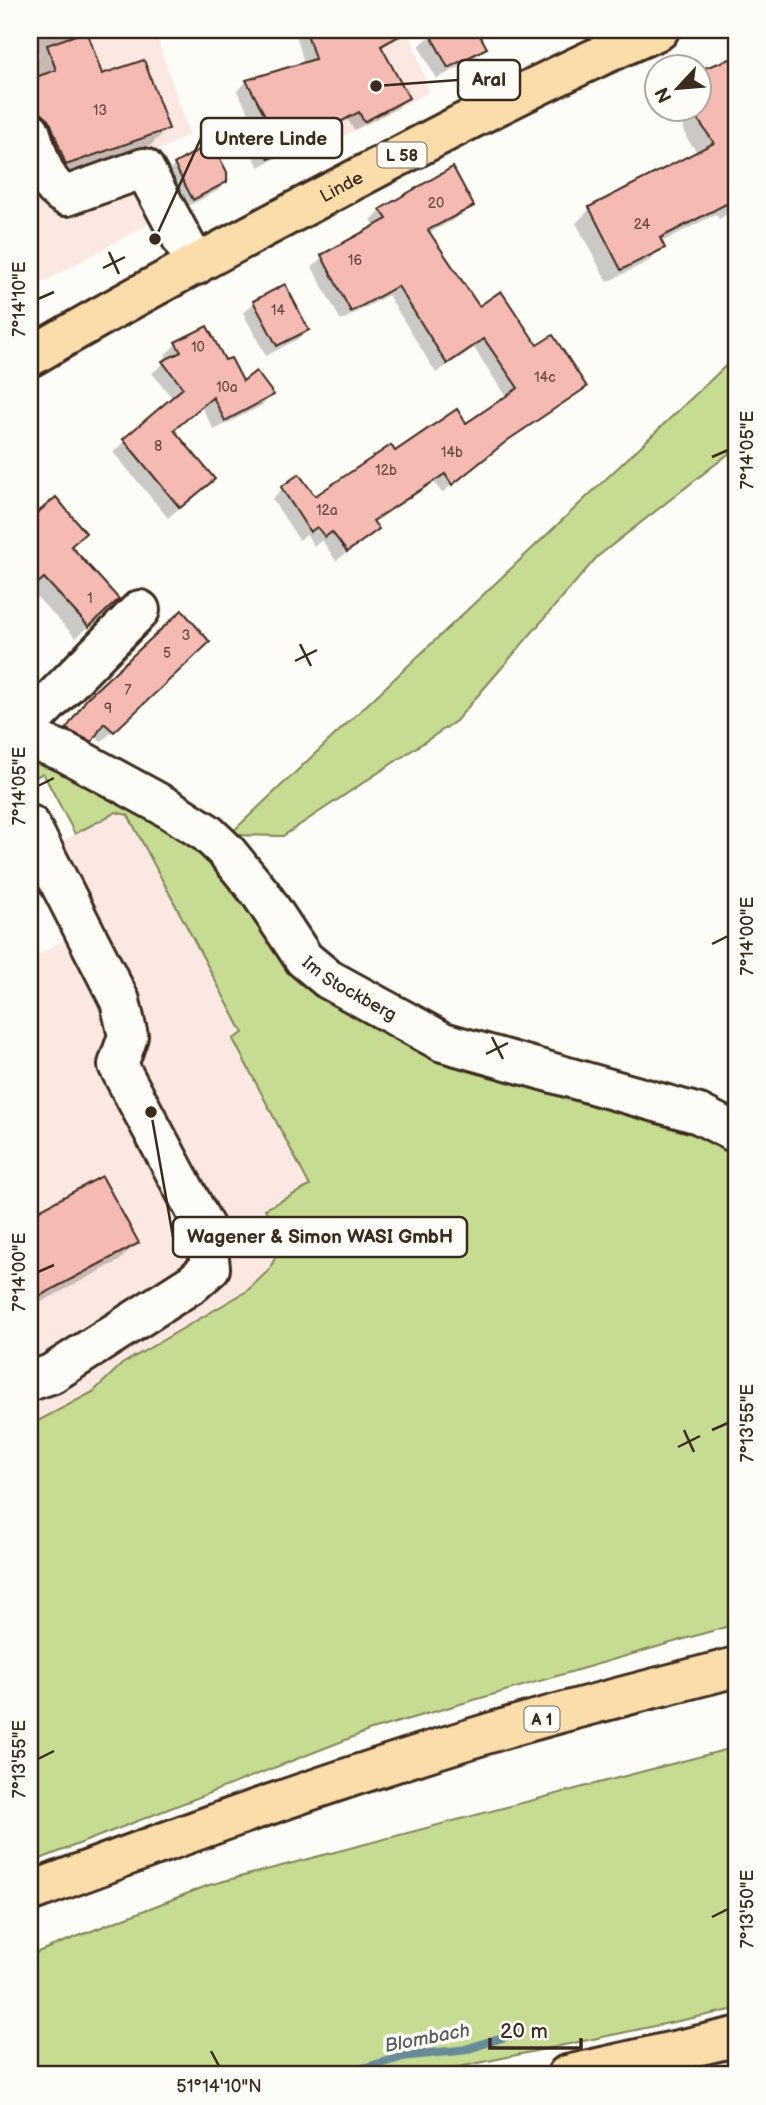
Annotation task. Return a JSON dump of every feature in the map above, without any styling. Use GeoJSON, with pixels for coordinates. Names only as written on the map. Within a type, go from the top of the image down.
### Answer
{"type":"FeatureCollection","features":[{"type":"Feature","properties":{"kind":"main road","name":"Linde"},"geometry":{"type":"LineString","coordinates":[[30,357],[450,129],[659,30]]}},
{"type":"Feature","properties":{"kind":"main road","name":"A 1"},"geometry":{"type":"LineString","coordinates":[[30,1892],[203,1827],[350,1777],[497,1731],[736,1667]]}},
{"type":"Feature","properties":{"kind":"main road"},"geometry":{"type":"LineString","coordinates":[[567,2075],[736,2038]]}},
{"type":"Feature","properties":{"kind":"street"},"geometry":{"type":"LineString","coordinates":[[30,131],[45,175],[57,191],[66,197],[144,168],[196,265]]}},
{"type":"Feature","properties":{"kind":"street"},"geometry":{"type":"LineString","coordinates":[[30,722],[141,610]]}},
{"type":"Feature","properties":{"kind":"street","name":"Im Stockberg"},"geometry":{"type":"LineString","coordinates":[[30,739],[65,752],[168,808],[207,833],[226,851],[261,894],[304,958],[327,979],[443,1042],[688,1111],[736,1133]]}},
{"type":"Feature","properties":{"kind":"street"},"geometry":{"type":"LineString","coordinates":[[30,825],[120,1001],[128,1037],[118,1065],[206,1230],[210,1268],[193,1283],[51,1374],[30,1381]]}},
{"type":"Feature","properties":{"kind":"shaded area"},"geometry":{"type":"Polygon","coordinates":[[[30,30],[154,30],[190,134],[146,157],[156,220],[30,289],[30,30]]]}},
{"type":"Feature","properties":{"kind":"shaded area"},"geometry":{"type":"Polygon","coordinates":[[[409,30],[429,92],[342,137],[321,77],[409,30]]]}},
{"type":"Feature","properties":{"kind":"shaded area"},"geometry":{"type":"Polygon","coordinates":[[[116,812],[128,815],[243,1033],[234,1039],[310,1186],[278,1236],[279,1250],[269,1270],[247,1291],[122,1364],[93,1392],[30,1425],[30,959],[95,923],[55,845],[116,812]]]}},
{"type":"Feature","properties":{"kind":"green space"},"geometry":{"type":"Polygon","coordinates":[[[736,356],[736,448],[597,557],[456,721],[283,836],[229,835],[736,356]]]}},
{"type":"Feature","properties":{"kind":"green space"},"geometry":{"type":"Polygon","coordinates":[[[36,756],[207,849],[294,964],[667,1116],[736,1148],[736,1624],[371,1730],[30,1863],[30,1425],[93,1392],[122,1364],[247,1291],[269,1270],[279,1250],[278,1236],[265,1209],[310,1186],[233,1039],[243,1033],[128,815],[116,812],[75,834],[43,773],[30,780],[30,758],[36,756]]]}},
{"type":"Feature","properties":{"kind":"green space"},"geometry":{"type":"Polygon","coordinates":[[[736,1747],[736,2009],[421,2075],[30,2075],[30,1955],[209,1885],[736,1747]]]}},
{"type":"Feature","properties":{"kind":"building"},"geometry":{"type":"Polygon","coordinates":[[[306,30],[410,30],[381,46],[409,98],[364,122],[359,112],[269,159],[254,130],[269,123],[246,80],[315,59],[306,30]]]}},
{"type":"Feature","properties":{"kind":"building"},"geometry":{"type":"Polygon","coordinates":[[[428,30],[477,30],[487,48],[448,68],[428,30]]]}},
{"type":"Feature","properties":{"kind":"building"},"geometry":{"type":"Polygon","coordinates":[[[87,31],[102,74],[144,60],[169,129],[66,165],[51,124],[40,112],[30,90],[30,79],[56,70],[47,45],[87,31]]]}},
{"type":"Feature","properties":{"kind":"building"},"geometry":{"type":"Polygon","coordinates":[[[736,57],[736,199],[660,238],[665,248],[621,270],[589,207],[714,143],[700,122],[714,122],[714,65],[736,57]]]}},
{"type":"Feature","properties":{"kind":"building"},"geometry":{"type":"Polygon","coordinates":[[[204,147],[214,147],[227,172],[227,182],[193,200],[174,164],[204,147]]]}},
{"type":"Feature","properties":{"kind":"building"},"geometry":{"type":"Polygon","coordinates":[[[453,167],[474,206],[428,230],[479,306],[501,291],[537,345],[553,335],[587,387],[508,440],[452,485],[445,474],[373,521],[379,529],[347,552],[332,532],[325,537],[317,527],[310,532],[281,487],[299,474],[315,496],[391,445],[395,451],[457,409],[466,423],[518,388],[484,339],[447,364],[398,286],[351,312],[321,255],[387,219],[380,209],[453,167]]]}},
{"type":"Feature","properties":{"kind":"building"},"geometry":{"type":"Polygon","coordinates":[[[285,284],[309,330],[277,346],[253,301],[285,284]]]}},
{"type":"Feature","properties":{"kind":"building"},"geometry":{"type":"Polygon","coordinates":[[[207,326],[225,360],[231,358],[243,381],[256,371],[274,395],[225,421],[213,397],[174,430],[215,479],[180,508],[123,439],[183,388],[162,361],[181,352],[175,342],[207,326]]]}},
{"type":"Feature","properties":{"kind":"building"},"geometry":{"type":"Polygon","coordinates":[[[56,497],[86,533],[71,546],[119,599],[89,627],[44,578],[30,590],[30,519],[56,497]]]}},
{"type":"Feature","properties":{"kind":"building"},"geometry":{"type":"Polygon","coordinates":[[[182,610],[210,642],[114,732],[104,723],[92,742],[66,729],[88,697],[182,610]]]}},
{"type":"Feature","properties":{"kind":"building"},"geometry":{"type":"Polygon","coordinates":[[[102,1176],[139,1243],[30,1301],[30,1215],[102,1176]]]}},
{"type":"Feature","properties":{"kind":"waterway","name":"Blombach"},"geometry":{"type":"LineString","coordinates":[[341,2075],[405,2056],[464,2050],[519,2032]]}},
{"type":"Feature","properties":{"kind":"place","name":"Aral"},"geometry":{"type":"Point","coordinates":[376,86]}},
{"type":"Feature","properties":{"kind":"place","name":"Untere Linde"},"geometry":{"type":"Point","coordinates":[155,239]}},
{"type":"Feature","properties":{"kind":"place","name":"Wagener & Simon WASI GmbH"},"geometry":{"type":"Point","coordinates":[151,1112]}}]}
